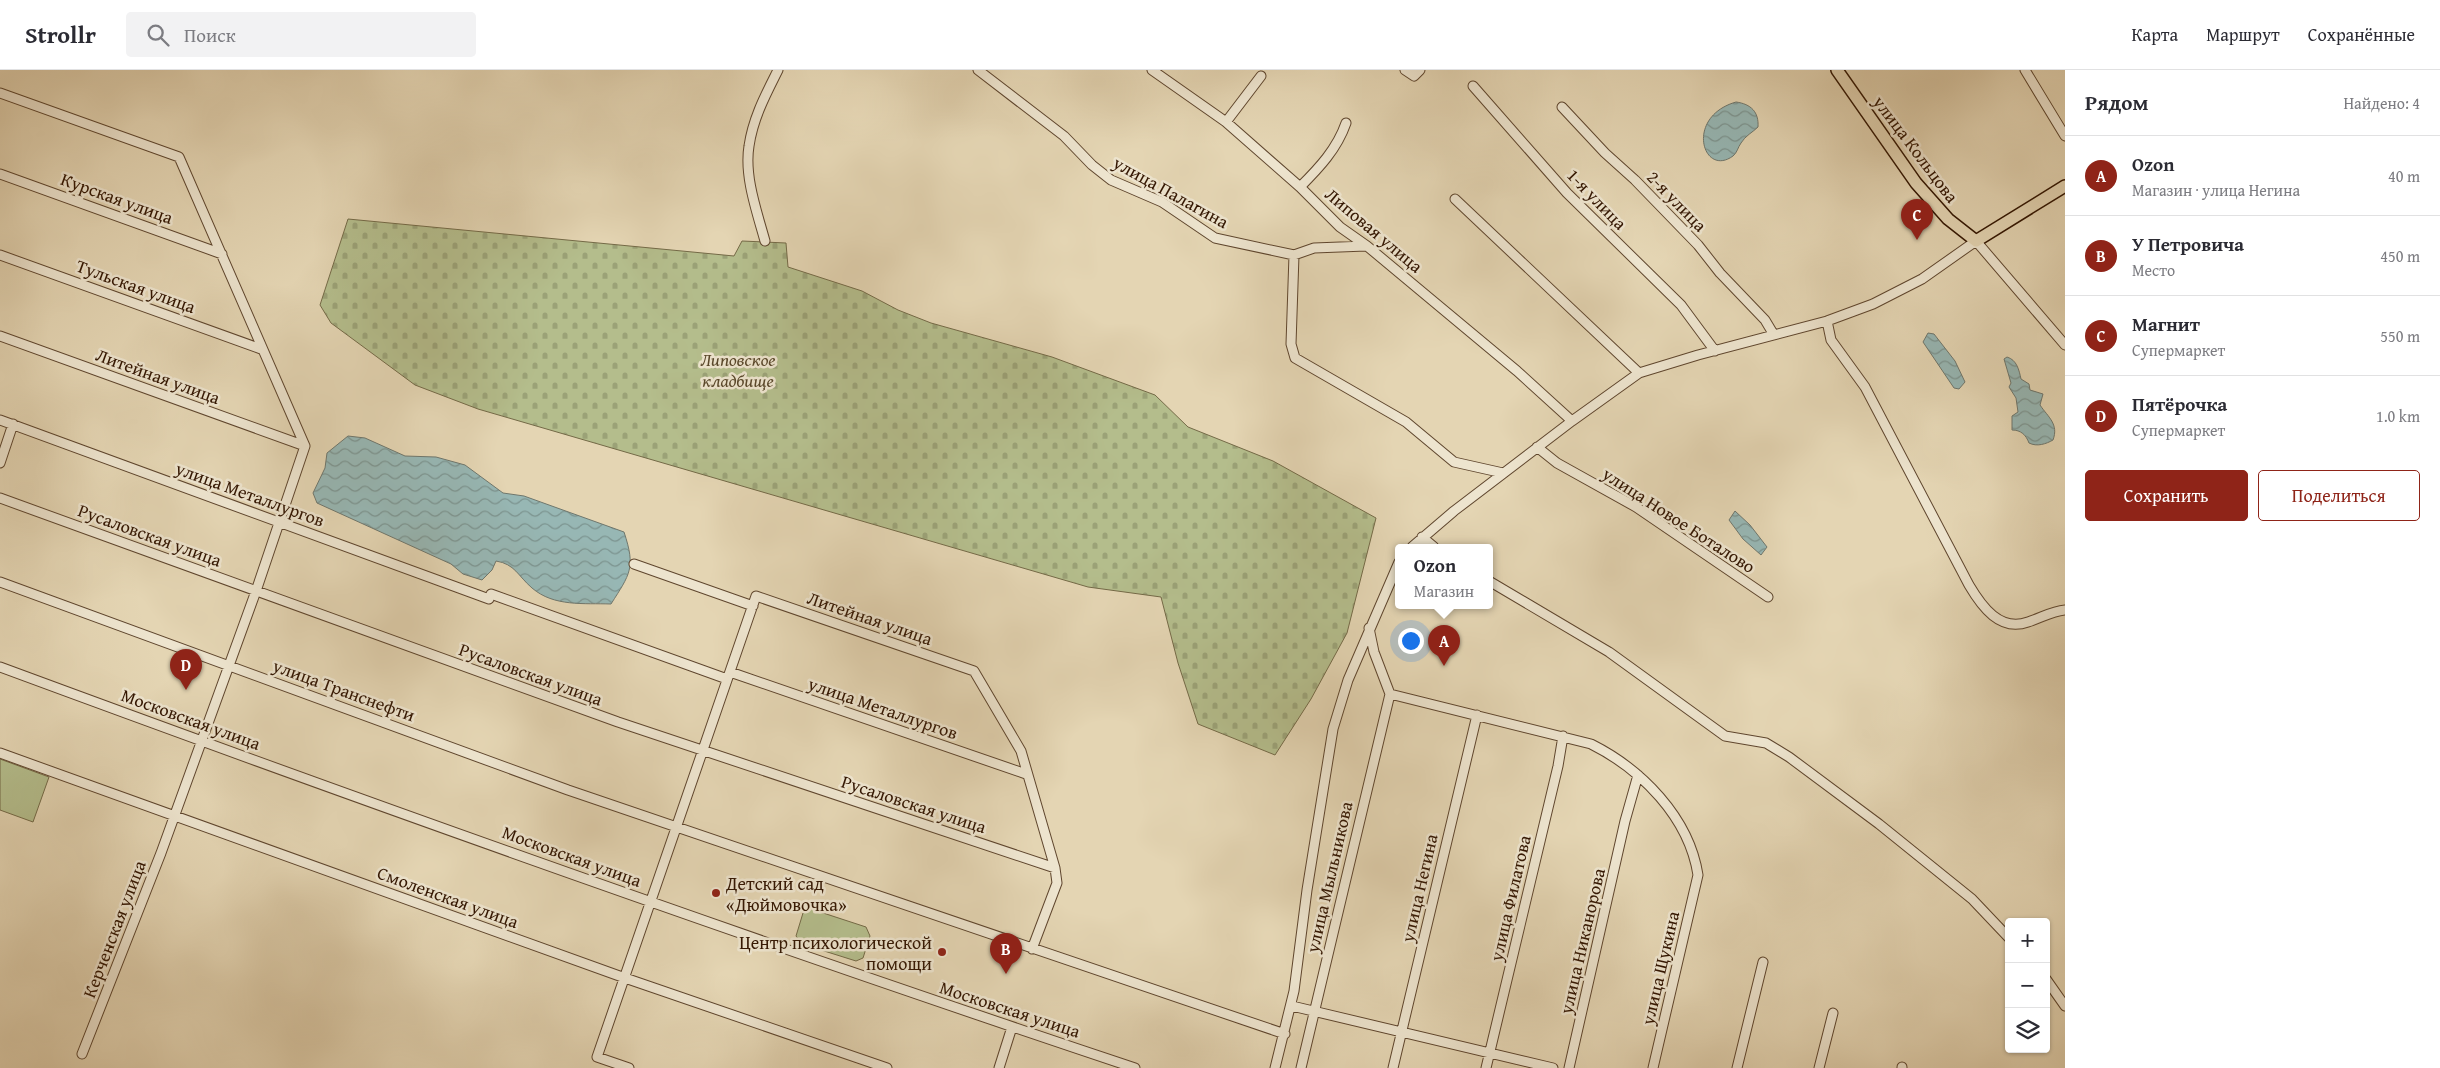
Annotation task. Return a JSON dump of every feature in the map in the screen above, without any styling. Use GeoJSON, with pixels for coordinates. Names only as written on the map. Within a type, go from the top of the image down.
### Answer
{"type":"FeatureCollection","features":[{"type":"Feature","properties":{"kind":"main road","name":"улица Кольцова"},"geometry":{"type":"LineString","coordinates":[[1837,70],[1916,183],[1948,219],[1976,241]]}},
{"type":"Feature","properties":{"kind":"main road"},"geometry":{"type":"LineString","coordinates":[[1976,241],[2065,186]]}},
{"type":"Feature","properties":{"kind":"street"},"geometry":{"type":"LineString","coordinates":[[765,241],[749,171],[748,147],[757,114],[778,70]]}},
{"type":"Feature","properties":{"kind":"street","name":"улица Палагина"},"geometry":{"type":"LineString","coordinates":[[978,70],[1064,136],[1092,165],[1111,180],[1162,202],[1215,238],[1294,255],[1314,248],[1366,246]]}},
{"type":"Feature","properties":{"kind":"street","name":"Липовая улица"},"geometry":{"type":"LineString","coordinates":[[1152,70],[1226,122],[1300,187],[1340,227],[1366,246],[1517,371],[1572,421]]}},
{"type":"Feature","properties":{"kind":"street"},"geometry":{"type":"LineString","coordinates":[[1404,70],[1414,76],[1420,70]]}},
{"type":"Feature","properties":{"kind":"street"},"geometry":{"type":"LineString","coordinates":[[2025,70],[2065,136]]}},
{"type":"Feature","properties":{"kind":"street"},"geometry":{"type":"LineString","coordinates":[[1226,122],[1261,76]]}},
{"type":"Feature","properties":{"kind":"street","name":"1-я улица"},"geometry":{"type":"LineString","coordinates":[[1473,86],[1567,193],[1681,306],[1702,331],[1715,351]]}},
{"type":"Feature","properties":{"kind":"street"},"geometry":{"type":"LineString","coordinates":[[0,92],[179,157],[261,349],[305,446]]}},
{"type":"Feature","properties":{"kind":"street","name":"2-я улица"},"geometry":{"type":"LineString","coordinates":[[1562,107],[1605,153],[1654,199],[1765,320],[1774,335]]}},
{"type":"Feature","properties":{"kind":"street"},"geometry":{"type":"LineString","coordinates":[[1300,187],[1323,163],[1342,135],[1346,123]]}},
{"type":"Feature","properties":{"kind":"street","name":"Курская улица"},"geometry":{"type":"LineString","coordinates":[[0,174],[222,254]]}},
{"type":"Feature","properties":{"kind":"street"},"geometry":{"type":"LineString","coordinates":[[1454,199],[1639,373]]}},
{"type":"Feature","properties":{"kind":"street"},"geometry":{"type":"LineString","coordinates":[[1415,544],[1537,447],[1639,373],[1827,321],[1895,293],[1922,279],[1976,241],[2065,345]]}},
{"type":"Feature","properties":{"kind":"street","name":"Тульская улица"},"geometry":{"type":"LineString","coordinates":[[0,254],[261,349]]}},
{"type":"Feature","properties":{"kind":"street"},"geometry":{"type":"LineString","coordinates":[[1294,255],[1291,344],[1295,358],[1406,422],[1454,462],[1503,473]]}},
{"type":"Feature","properties":{"kind":"street"},"geometry":{"type":"LineString","coordinates":[[1827,321],[1831,340],[1865,387],[1969,585],[1987,610],[1999,621],[2012,625],[2065,610]]}},
{"type":"Feature","properties":{"kind":"street","name":"Литейная улица"},"geometry":{"type":"LineString","coordinates":[[0,336],[305,446]]}},
{"type":"Feature","properties":{"kind":"street","name":"улица Металлургов"},"geometry":{"type":"LineString","coordinates":[[0,420],[278,522],[490,596],[1026,774]]}},
{"type":"Feature","properties":{"kind":"street"},"geometry":{"type":"LineString","coordinates":[[0,463],[13,424]]}},
{"type":"Feature","properties":{"kind":"street","name":"Керченская улица"},"geometry":{"type":"LineString","coordinates":[[82,1054],[174,816],[256,591],[305,446]]}},
{"type":"Feature","properties":{"kind":"street","name":"улица Новое Боталово"},"geometry":{"type":"LineString","coordinates":[[1537,447],[1557,464],[1636,507],[1768,597]]}},
{"type":"Feature","properties":{"kind":"street","name":"Русаловская улица"},"geometry":{"type":"LineString","coordinates":[[0,498],[483,674],[702,750],[1055,868]]}},
{"type":"Feature","properties":{"kind":"street"},"geometry":{"type":"LineString","coordinates":[[1422,537],[1430,544]]}},
{"type":"Feature","properties":{"kind":"street"},"geometry":{"type":"LineString","coordinates":[[629,1068],[597,1057],[678,828],[702,750],[753,606],[634,564]]}},
{"type":"Feature","properties":{"kind":"street"},"geometry":{"type":"LineString","coordinates":[[1275,1068],[1292,1006],[1328,756],[1341,702],[1369,628],[1395,571]]}},
{"type":"Feature","properties":{"kind":"street","name":"улица Транснефти"},"geometry":{"type":"LineString","coordinates":[[0,582],[568,790],[1285,1034]]}},
{"type":"Feature","properties":{"kind":"street"},"geometry":{"type":"LineString","coordinates":[[1493,583],[1576,631],[1633,668],[1725,736],[1766,743],[1789,758],[1879,824],[1972,899],[2005,934]]}},
{"type":"Feature","properties":{"kind":"street","name":"Литейная улица"},"geometry":{"type":"LineString","coordinates":[[753,606],[756,596],[974,671],[1021,751],[1026,774]]}},
{"type":"Feature","properties":{"kind":"street"},"geometry":{"type":"LineString","coordinates":[[1369,628],[1374,652],[1390,694],[1580,740],[1601,749],[1638,775]]}},
{"type":"Feature","properties":{"kind":"street"},"geometry":{"type":"LineString","coordinates":[[1361,649],[1374,652]]}},
{"type":"Feature","properties":{"kind":"street","name":"Московская улица"},"geometry":{"type":"LineString","coordinates":[[0,667],[200,741],[840,969],[1135,1068]]}},
{"type":"Feature","properties":{"kind":"street","name":"улица Мыльникова"},"geometry":{"type":"LineString","coordinates":[[1301,1068],[1390,694]]}},
{"type":"Feature","properties":{"kind":"street","name":"улица Негина"},"geometry":{"type":"LineString","coordinates":[[1393,1068],[1477,715]]}},
{"type":"Feature","properties":{"kind":"street","name":"улица Филатова"},"geometry":{"type":"LineString","coordinates":[[1486,1068],[1558,766],[1563,736]]}},
{"type":"Feature","properties":{"kind":"street","name":"Смоленская улица"},"geometry":{"type":"LineString","coordinates":[[0,753],[625,978],[887,1068]]}},
{"type":"Feature","properties":{"kind":"street"},"geometry":{"type":"LineString","coordinates":[[1026,774],[1055,868],[1057,883],[1032,949]]}},
{"type":"Feature","properties":{"kind":"street","name":"улица Никанорова"},"geometry":{"type":"LineString","coordinates":[[1569,1068],[1625,821],[1638,775]]}},
{"type":"Feature","properties":{"kind":"street","name":"улица Щукина"},"geometry":{"type":"LineString","coordinates":[[1638,775],[1674,816],[1694,860],[1698,875],[1653,1068]]}},
{"type":"Feature","properties":{"kind":"street"},"geometry":{"type":"LineString","coordinates":[[1738,1068],[1763,962]]}},
{"type":"Feature","properties":{"kind":"street"},"geometry":{"type":"LineString","coordinates":[[2050,985],[2065,1006]]}},
{"type":"Feature","properties":{"kind":"street"},"geometry":{"type":"LineString","coordinates":[[1292,1006],[1552,1068]]}},
{"type":"Feature","properties":{"kind":"street"},"geometry":{"type":"LineString","coordinates":[[1819,1068],[1833,1013]]}},
{"type":"Feature","properties":{"kind":"street"},"geometry":{"type":"LineString","coordinates":[[999,1068],[1012,1027]]}},
{"type":"Feature","properties":{"kind":"green space","name":"Липовское кладбище"},"geometry":{"type":"Polygon","coordinates":[[[348,219],[734,256],[742,241],[786,243],[788,267],[862,291],[898,310],[931,323],[1052,357],[1155,395],[1188,427],[1273,461],[1376,518],[1347,633],[1311,699],[1275,755],[1198,724],[1178,663],[1161,597],[1088,587],[478,409],[415,385],[331,323],[320,305],[348,219]]]}},
{"type":"Feature","properties":{"kind":"green space"},"geometry":{"type":"Polygon","coordinates":[[[0,759],[49,777],[33,822],[0,810],[0,759]]]}},
{"type":"Feature","properties":{"kind":"green space"},"geometry":{"type":"Polygon","coordinates":[[[811,909],[866,927],[870,936],[863,958],[856,961],[802,944],[796,936],[803,913],[811,909]]]}},
{"type":"Feature","properties":{"kind":"water"},"geometry":{"type":"Polygon","coordinates":[[[1736,102],[1746,105],[1753,110],[1757,117],[1758,127],[1747,136],[1733,156],[1722,161],[1714,159],[1707,153],[1704,143],[1704,131],[1709,120],[1720,110],[1736,102]]]}},
{"type":"Feature","properties":{"kind":"water"},"geometry":{"type":"Polygon","coordinates":[[[1928,333],[1934,334],[1955,361],[1965,382],[1959,389],[1954,388],[1923,342],[1928,333]]]}},
{"type":"Feature","properties":{"kind":"water"},"geometry":{"type":"Polygon","coordinates":[[[2007,357],[2015,363],[2021,379],[2029,384],[2030,390],[2043,394],[2040,405],[2054,425],[2053,440],[2035,445],[2029,443],[2023,434],[2012,430],[2012,416],[2018,412],[2016,398],[2009,387],[2011,383],[2004,359],[2007,357]]]}},
{"type":"Feature","properties":{"kind":"water"},"geometry":{"type":"Polygon","coordinates":[[[348,436],[365,438],[405,456],[436,457],[465,465],[503,493],[524,496],[624,532],[630,554],[627,578],[611,604],[580,604],[560,601],[541,594],[532,588],[508,565],[496,561],[492,570],[482,580],[463,574],[451,564],[317,503],[313,493],[325,468],[327,453],[348,436]]]}},
{"type":"Feature","properties":{"kind":"water"},"geometry":{"type":"Polygon","coordinates":[[[1735,511],[1750,525],[1767,547],[1761,555],[1743,539],[1729,520],[1735,511]]]}},
{"type":"Feature","properties":{"kind":"place","name":"Магнит"},"geometry":{"type":"Point","coordinates":[1917,240]}},
{"type":"Feature","properties":{"kind":"place","name":"Ozon"},"geometry":{"type":"Point","coordinates":[1444,666]}},
{"type":"Feature","properties":{"kind":"place","name":"Пятёрочка"},"geometry":{"type":"Point","coordinates":[186,690]}},
{"type":"Feature","properties":{"kind":"place","name":"Детский сад «Дюймовочка»"},"geometry":{"type":"Point","coordinates":[716,893]}},
{"type":"Feature","properties":{"kind":"place","name":"Центр психологической помощи"},"geometry":{"type":"Point","coordinates":[942,952]}},
{"type":"Feature","properties":{"kind":"place","name":"У Петровича"},"geometry":{"type":"Point","coordinates":[1006,974]}}]}
